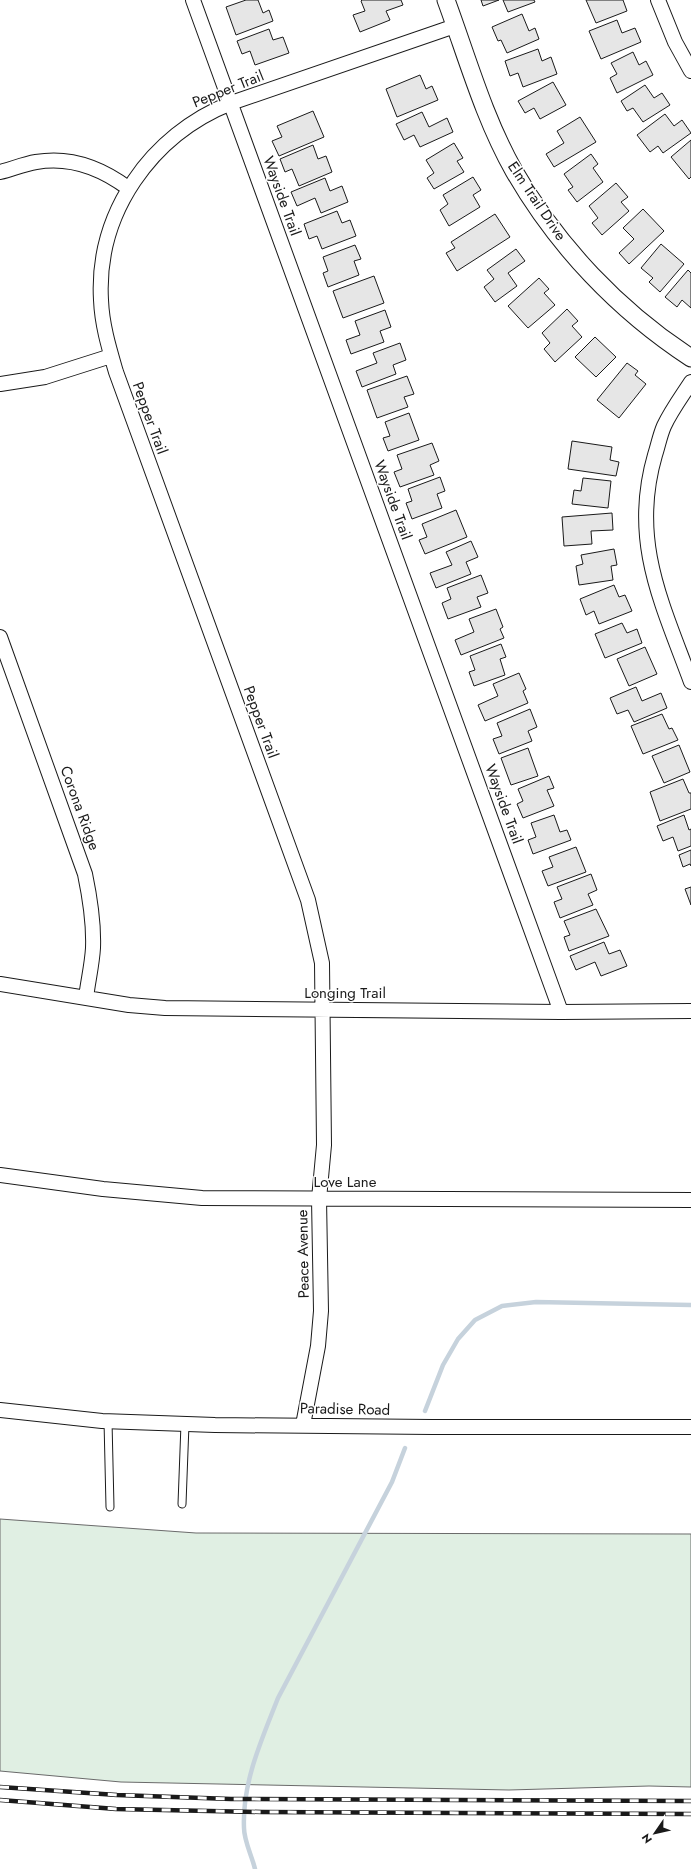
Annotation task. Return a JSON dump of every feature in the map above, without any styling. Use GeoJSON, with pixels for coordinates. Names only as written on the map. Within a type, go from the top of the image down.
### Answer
{"type":"FeatureCollection","features":[{"type":"Feature","properties":{"kind":"street","name":"Wayside Trail"},"geometry":{"type":"LineString","coordinates":[[193,0],[561,1012]]}},
{"type":"Feature","properties":{"kind":"street","name":"Elm Trail Drive"},"geometry":{"type":"LineString","coordinates":[[446,0],[490,120],[514,171],[546,220],[583,266],[625,308],[670,345],[691,358]]}},
{"type":"Feature","properties":{"kind":"street"},"geometry":{"type":"LineString","coordinates":[[658,0],[675,42],[691,71]]}},
{"type":"Feature","properties":{"kind":"street","name":"Pepper Trail"},"geometry":{"type":"LineString","coordinates":[[323,1009],[322,963],[308,900],[111,356],[103,320],[101,278],[109,235],[128,188],[147,162],[178,132],[195,120],[231,103],[455,26]]}},
{"type":"Feature","properties":{"kind":"street"},"geometry":{"type":"LineString","coordinates":[[0,172],[36,162],[66,161],[94,167],[112,176],[128,188]]}},
{"type":"Feature","properties":{"kind":"street"},"geometry":{"type":"LineString","coordinates":[[0,384],[45,377],[111,356]]}},
{"type":"Feature","properties":{"kind":"street"},"geometry":{"type":"LineString","coordinates":[[691,382],[664,427],[651,470],[646,514],[648,557],[658,591],[691,682]]}},
{"type":"Feature","properties":{"kind":"street","name":"Corona Ridge"},"geometry":{"type":"LineString","coordinates":[[0,637],[85,874],[93,924],[93,949],[86,998]]}},
{"type":"Feature","properties":{"kind":"street","name":"Longing Trail"},"geometry":{"type":"LineString","coordinates":[[0,984],[86,998],[165,1008],[561,1012],[691,1011]]}},
{"type":"Feature","properties":{"kind":"street","name":"Peace Avenue"},"geometry":{"type":"LineString","coordinates":[[303,1425],[318,1346],[321,1311],[319,1199],[324,1145],[323,1009]]}},
{"type":"Feature","properties":{"kind":"street","name":"Love Lane"},"geometry":{"type":"LineString","coordinates":[[0,1175],[103,1189],[202,1198],[691,1200]]}},
{"type":"Feature","properties":{"kind":"street","name":"Paradise Road"},"geometry":{"type":"LineString","coordinates":[[0,1410],[108,1422],[185,1424],[432,1428],[691,1427]]}},
{"type":"Feature","properties":{"kind":"lane"},"geometry":{"type":"LineString","coordinates":[[108,1422],[110,1507]]}},
{"type":"Feature","properties":{"kind":"lane"},"geometry":{"type":"LineString","coordinates":[[182,1504],[185,1424]]}},
{"type":"Feature","properties":{"kind":"green space"},"geometry":{"type":"Polygon","coordinates":[[[0,1519],[196,1533],[691,1534],[691,1787],[649,1786],[509,1790],[121,1782],[0,1771],[0,1519]]]}},
{"type":"Feature","properties":{"kind":"building"},"geometry":{"type":"Polygon","coordinates":[[[246,0],[258,0],[263,13],[269,10],[273,21],[236,35],[226,7],[246,0]]]}},
{"type":"Feature","properties":{"kind":"building"},"geometry":{"type":"Polygon","coordinates":[[[401,0],[403,5],[386,11],[390,20],[360,32],[353,15],[365,11],[361,1],[401,0]]]}},
{"type":"Feature","properties":{"kind":"building"},"geometry":{"type":"Polygon","coordinates":[[[481,0],[499,0],[483,6],[481,0]]]}},
{"type":"Feature","properties":{"kind":"building"},"geometry":{"type":"Polygon","coordinates":[[[503,0],[534,0],[535,2],[508,12],[503,0]]]}},
{"type":"Feature","properties":{"kind":"building"},"geometry":{"type":"Polygon","coordinates":[[[586,0],[623,0],[627,11],[596,23],[586,0]]]}},
{"type":"Feature","properties":{"kind":"building"},"geometry":{"type":"Polygon","coordinates":[[[522,14],[529,31],[535,28],[539,39],[507,53],[501,40],[498,41],[492,27],[522,14]]]}},
{"type":"Feature","properties":{"kind":"building"},"geometry":{"type":"Polygon","coordinates":[[[617,20],[622,33],[635,28],[641,42],[601,59],[589,31],[617,20]]]}},
{"type":"Feature","properties":{"kind":"building"},"geometry":{"type":"Polygon","coordinates":[[[269,29],[273,40],[283,37],[289,53],[255,65],[250,51],[242,54],[237,41],[269,29]]]}},
{"type":"Feature","properties":{"kind":"building"},"geometry":{"type":"Polygon","coordinates":[[[538,49],[542,61],[551,57],[557,74],[523,87],[518,73],[510,76],[505,61],[538,49]]]}},
{"type":"Feature","properties":{"kind":"building"},"geometry":{"type":"Polygon","coordinates":[[[633,52],[639,65],[646,61],[653,75],[617,93],[610,78],[617,74],[611,63],[633,52]]]}},
{"type":"Feature","properties":{"kind":"building"},"geometry":{"type":"Polygon","coordinates":[[[420,75],[426,89],[432,86],[438,100],[397,117],[386,89],[420,75]]]}},
{"type":"Feature","properties":{"kind":"building"},"geometry":{"type":"Polygon","coordinates":[[[553,82],[566,105],[540,119],[534,108],[525,113],[518,101],[553,82]]]}},
{"type":"Feature","properties":{"kind":"building"},"geometry":{"type":"Polygon","coordinates":[[[645,85],[654,98],[662,93],[670,105],[643,122],[633,108],[627,111],[621,101],[645,85]]]}},
{"type":"Feature","properties":{"kind":"building"},"geometry":{"type":"Polygon","coordinates":[[[313,111],[324,137],[279,156],[272,141],[282,137],[277,126],[313,111]]]}},
{"type":"Feature","properties":{"kind":"building"},"geometry":{"type":"Polygon","coordinates":[[[422,112],[429,127],[447,118],[453,132],[420,147],[414,135],[404,140],[396,124],[422,112]]]}},
{"type":"Feature","properties":{"kind":"building"},"geometry":{"type":"Polygon","coordinates":[[[665,114],[674,126],[682,120],[691,133],[663,153],[658,146],[650,152],[637,135],[665,114]]]}},
{"type":"Feature","properties":{"kind":"building"},"geometry":{"type":"Polygon","coordinates":[[[580,117],[596,142],[554,167],[546,154],[564,143],[557,131],[580,117]]]}},
{"type":"Feature","properties":{"kind":"building"},"geometry":{"type":"Polygon","coordinates":[[[691,140],[691,177],[689,179],[671,157],[691,140]]]}},
{"type":"Feature","properties":{"kind":"building"},"geometry":{"type":"Polygon","coordinates":[[[454,143],[463,158],[457,161],[464,172],[434,189],[427,178],[434,173],[426,160],[454,143]]]}},
{"type":"Feature","properties":{"kind":"building"},"geometry":{"type":"Polygon","coordinates":[[[313,145],[318,159],[326,156],[332,172],[299,186],[292,169],[285,172],[280,159],[313,145]]]}},
{"type":"Feature","properties":{"kind":"building"},"geometry":{"type":"Polygon","coordinates":[[[591,154],[598,164],[593,168],[603,182],[577,202],[568,190],[573,187],[564,174],[591,154]]]}},
{"type":"Feature","properties":{"kind":"building"},"geometry":{"type":"Polygon","coordinates":[[[473,177],[481,190],[473,195],[480,207],[449,226],[440,210],[448,204],[443,195],[473,177]]]}},
{"type":"Feature","properties":{"kind":"building"},"geometry":{"type":"Polygon","coordinates":[[[325,178],[330,191],[342,186],[348,202],[321,213],[315,198],[297,206],[291,192],[325,178]]]}},
{"type":"Feature","properties":{"kind":"building"},"geometry":{"type":"Polygon","coordinates":[[[616,183],[628,197],[621,202],[629,211],[602,235],[592,223],[598,218],[589,206],[616,183]]]}},
{"type":"Feature","properties":{"kind":"building"},"geometry":{"type":"Polygon","coordinates":[[[643,209],[664,231],[629,264],[619,253],[634,239],[623,228],[643,209]]]}},
{"type":"Feature","properties":{"kind":"building"},"geometry":{"type":"Polygon","coordinates":[[[337,211],[342,223],[350,220],[356,236],[322,249],[317,236],[309,239],[304,224],[337,211]]]}},
{"type":"Feature","properties":{"kind":"building"},"geometry":{"type":"Polygon","coordinates":[[[495,214],[510,237],[457,271],[446,253],[455,248],[451,242],[495,214]]]}},
{"type":"Feature","properties":{"kind":"building"},"geometry":{"type":"Polygon","coordinates":[[[661,244],[684,264],[660,292],[649,282],[653,278],[641,268],[661,244]]]}},
{"type":"Feature","properties":{"kind":"building"},"geometry":{"type":"Polygon","coordinates":[[[355,245],[361,259],[354,261],[359,275],[328,287],[323,273],[328,271],[323,257],[355,245]]]}},
{"type":"Feature","properties":{"kind":"building"},"geometry":{"type":"Polygon","coordinates":[[[516,249],[525,261],[508,273],[517,286],[495,302],[484,287],[494,279],[487,270],[516,249]]]}},
{"type":"Feature","properties":{"kind":"building"},"geometry":{"type":"Polygon","coordinates":[[[688,270],[691,273],[691,308],[682,300],[677,307],[665,297],[688,270]]]}},
{"type":"Feature","properties":{"kind":"building"},"geometry":{"type":"Polygon","coordinates":[[[374,276],[384,303],[343,318],[333,291],[374,276]]]}},
{"type":"Feature","properties":{"kind":"building"},"geometry":{"type":"Polygon","coordinates":[[[539,278],[549,289],[544,293],[555,305],[528,328],[508,306],[539,278]]]}},
{"type":"Feature","properties":{"kind":"building"},"geometry":{"type":"Polygon","coordinates":[[[567,309],[578,321],[572,326],[582,337],[555,362],[544,349],[550,343],[542,333],[567,309]]]}},
{"type":"Feature","properties":{"kind":"building"},"geometry":{"type":"Polygon","coordinates":[[[385,310],[391,327],[380,331],[384,342],[351,354],[346,340],[360,335],[355,321],[385,310]]]}},
{"type":"Feature","properties":{"kind":"building"},"geometry":{"type":"Polygon","coordinates":[[[595,337],[616,357],[596,377],[575,357],[595,337]]]}},
{"type":"Feature","properties":{"kind":"building"},"geometry":{"type":"Polygon","coordinates":[[[400,343],[406,360],[393,365],[396,374],[362,387],[356,371],[377,363],[373,353],[400,343]]]}},
{"type":"Feature","properties":{"kind":"building"},"geometry":{"type":"Polygon","coordinates":[[[627,363],[638,371],[635,375],[646,384],[619,418],[597,400],[627,363]]]}},
{"type":"Feature","properties":{"kind":"building"},"geometry":{"type":"Polygon","coordinates":[[[407,376],[414,394],[404,397],[408,407],[377,418],[367,390],[407,376]]]}},
{"type":"Feature","properties":{"kind":"building"},"geometry":{"type":"Polygon","coordinates":[[[409,413],[419,440],[388,451],[383,438],[390,436],[385,422],[409,413]]]}},
{"type":"Feature","properties":{"kind":"building"},"geometry":{"type":"Polygon","coordinates":[[[572,441],[612,447],[610,460],[619,462],[616,476],[568,469],[572,441]]]}},
{"type":"Feature","properties":{"kind":"building"},"geometry":{"type":"Polygon","coordinates":[[[432,443],[439,461],[430,465],[434,475],[400,487],[394,472],[402,469],[397,455],[432,443]]]}},
{"type":"Feature","properties":{"kind":"building"},"geometry":{"type":"Polygon","coordinates":[[[440,477],[445,491],[437,494],[442,508],[412,519],[406,503],[412,501],[408,489],[440,477]]]}},
{"type":"Feature","properties":{"kind":"building"},"geometry":{"type":"Polygon","coordinates":[[[583,478],[611,481],[608,508],[572,504],[574,490],[581,491],[583,478]]]}},
{"type":"Feature","properties":{"kind":"building"},"geometry":{"type":"Polygon","coordinates":[[[456,510],[467,537],[425,554],[419,540],[427,537],[422,524],[456,510]]]}},
{"type":"Feature","properties":{"kind":"building"},"geometry":{"type":"Polygon","coordinates":[[[612,513],[613,530],[591,531],[592,544],[564,546],[562,517],[612,513]]]}},
{"type":"Feature","properties":{"kind":"building"},"geometry":{"type":"Polygon","coordinates":[[[471,541],[478,557],[466,562],[471,574],[436,588],[430,573],[452,565],[446,552],[471,541]]]}},
{"type":"Feature","properties":{"kind":"building"},"geometry":{"type":"Polygon","coordinates":[[[614,549],[617,565],[611,566],[613,580],[579,585],[576,566],[583,564],[581,555],[614,549]]]}},
{"type":"Feature","properties":{"kind":"building"},"geometry":{"type":"Polygon","coordinates":[[[481,575],[488,593],[477,597],[481,607],[448,619],[442,603],[451,599],[447,588],[481,575]]]}},
{"type":"Feature","properties":{"kind":"building"},"geometry":{"type":"Polygon","coordinates":[[[614,585],[619,597],[625,595],[632,611],[599,624],[594,611],[586,615],[580,599],[614,585]]]}},
{"type":"Feature","properties":{"kind":"building"},"geometry":{"type":"Polygon","coordinates":[[[496,609],[503,627],[500,629],[504,638],[461,655],[455,640],[474,632],[469,619],[496,609]]]}},
{"type":"Feature","properties":{"kind":"building"},"geometry":{"type":"Polygon","coordinates":[[[622,623],[627,633],[637,629],[642,643],[605,658],[595,634],[622,623]]]}},
{"type":"Feature","properties":{"kind":"building"},"geometry":{"type":"Polygon","coordinates":[[[501,644],[506,657],[500,659],[505,675],[474,686],[469,672],[475,670],[470,656],[501,644]]]}},
{"type":"Feature","properties":{"kind":"building"},"geometry":{"type":"Polygon","coordinates":[[[645,647],[657,674],[629,686],[617,659],[645,647]]]}},
{"type":"Feature","properties":{"kind":"building"},"geometry":{"type":"Polygon","coordinates":[[[519,673],[526,689],[523,691],[528,703],[485,721],[478,705],[498,696],[493,684],[519,673]]]}},
{"type":"Feature","properties":{"kind":"building"},"geometry":{"type":"Polygon","coordinates":[[[636,687],[642,701],[661,693],[667,708],[634,722],[628,710],[617,714],[610,698],[636,687]]]}},
{"type":"Feature","properties":{"kind":"building"},"geometry":{"type":"Polygon","coordinates":[[[530,709],[537,727],[528,731],[532,741],[499,754],[493,739],[502,736],[497,723],[530,709]]]}},
{"type":"Feature","properties":{"kind":"building"},"geometry":{"type":"Polygon","coordinates":[[[662,714],[669,729],[672,728],[678,740],[643,754],[631,726],[662,714]]]}},
{"type":"Feature","properties":{"kind":"building"},"geometry":{"type":"Polygon","coordinates":[[[679,745],[690,772],[664,783],[652,756],[679,745]]]}},
{"type":"Feature","properties":{"kind":"building"},"geometry":{"type":"Polygon","coordinates":[[[528,748],[538,776],[511,785],[501,758],[528,748]]]}},
{"type":"Feature","properties":{"kind":"building"},"geometry":{"type":"Polygon","coordinates":[[[549,776],[554,788],[547,790],[554,806],[523,818],[517,804],[523,801],[518,789],[549,776]]]}},
{"type":"Feature","properties":{"kind":"building"},"geometry":{"type":"Polygon","coordinates":[[[683,779],[689,793],[691,793],[691,809],[660,821],[650,792],[683,779]]]}},
{"type":"Feature","properties":{"kind":"building"},"geometry":{"type":"Polygon","coordinates":[[[554,815],[560,832],[567,830],[571,840],[533,854],[528,840],[536,837],[531,823],[554,815]]]}},
{"type":"Feature","properties":{"kind":"building"},"geometry":{"type":"Polygon","coordinates":[[[684,815],[689,830],[691,829],[691,846],[678,851],[673,837],[663,841],[657,826],[684,815]]]}},
{"type":"Feature","properties":{"kind":"building"},"geometry":{"type":"Polygon","coordinates":[[[576,847],[586,872],[548,886],[542,871],[553,867],[549,857],[576,847]]]}},
{"type":"Feature","properties":{"kind":"building"},"geometry":{"type":"Polygon","coordinates":[[[691,850],[691,866],[690,864],[683,867],[679,855],[691,850]]]}},
{"type":"Feature","properties":{"kind":"building"},"geometry":{"type":"Polygon","coordinates":[[[591,874],[597,890],[588,894],[593,905],[560,918],[554,902],[562,899],[557,887],[591,874]]]}},
{"type":"Feature","properties":{"kind":"building"},"geometry":{"type":"Polygon","coordinates":[[[691,887],[691,905],[685,889],[691,887]]]}},
{"type":"Feature","properties":{"kind":"building"},"geometry":{"type":"Polygon","coordinates":[[[596,909],[609,936],[569,951],[564,937],[570,935],[564,921],[596,909]]]}},
{"type":"Feature","properties":{"kind":"building"},"geometry":{"type":"Polygon","coordinates":[[[604,942],[609,954],[620,950],[627,966],[601,976],[595,962],[576,970],[570,956],[604,942]]]}},
{"type":"Feature","properties":{"kind":"waterway"},"geometry":{"type":"LineString","coordinates":[[425,1411],[443,1365],[458,1339],[475,1320],[502,1306],[536,1302],[691,1305]]}},
{"type":"Feature","properties":{"kind":"waterway"},"geometry":{"type":"LineString","coordinates":[[255,1869],[244,1833],[246,1794],[254,1761],[278,1698],[392,1482],[405,1448]]}},
{"type":"Feature","properties":{"kind":"railway"},"geometry":{"type":"LineString","coordinates":[[0,1787],[117,1795],[231,1799],[691,1801]]}},
{"type":"Feature","properties":{"kind":"railway"},"geometry":{"type":"LineString","coordinates":[[0,1800],[116,1809],[262,1812],[691,1814]]}}]}
